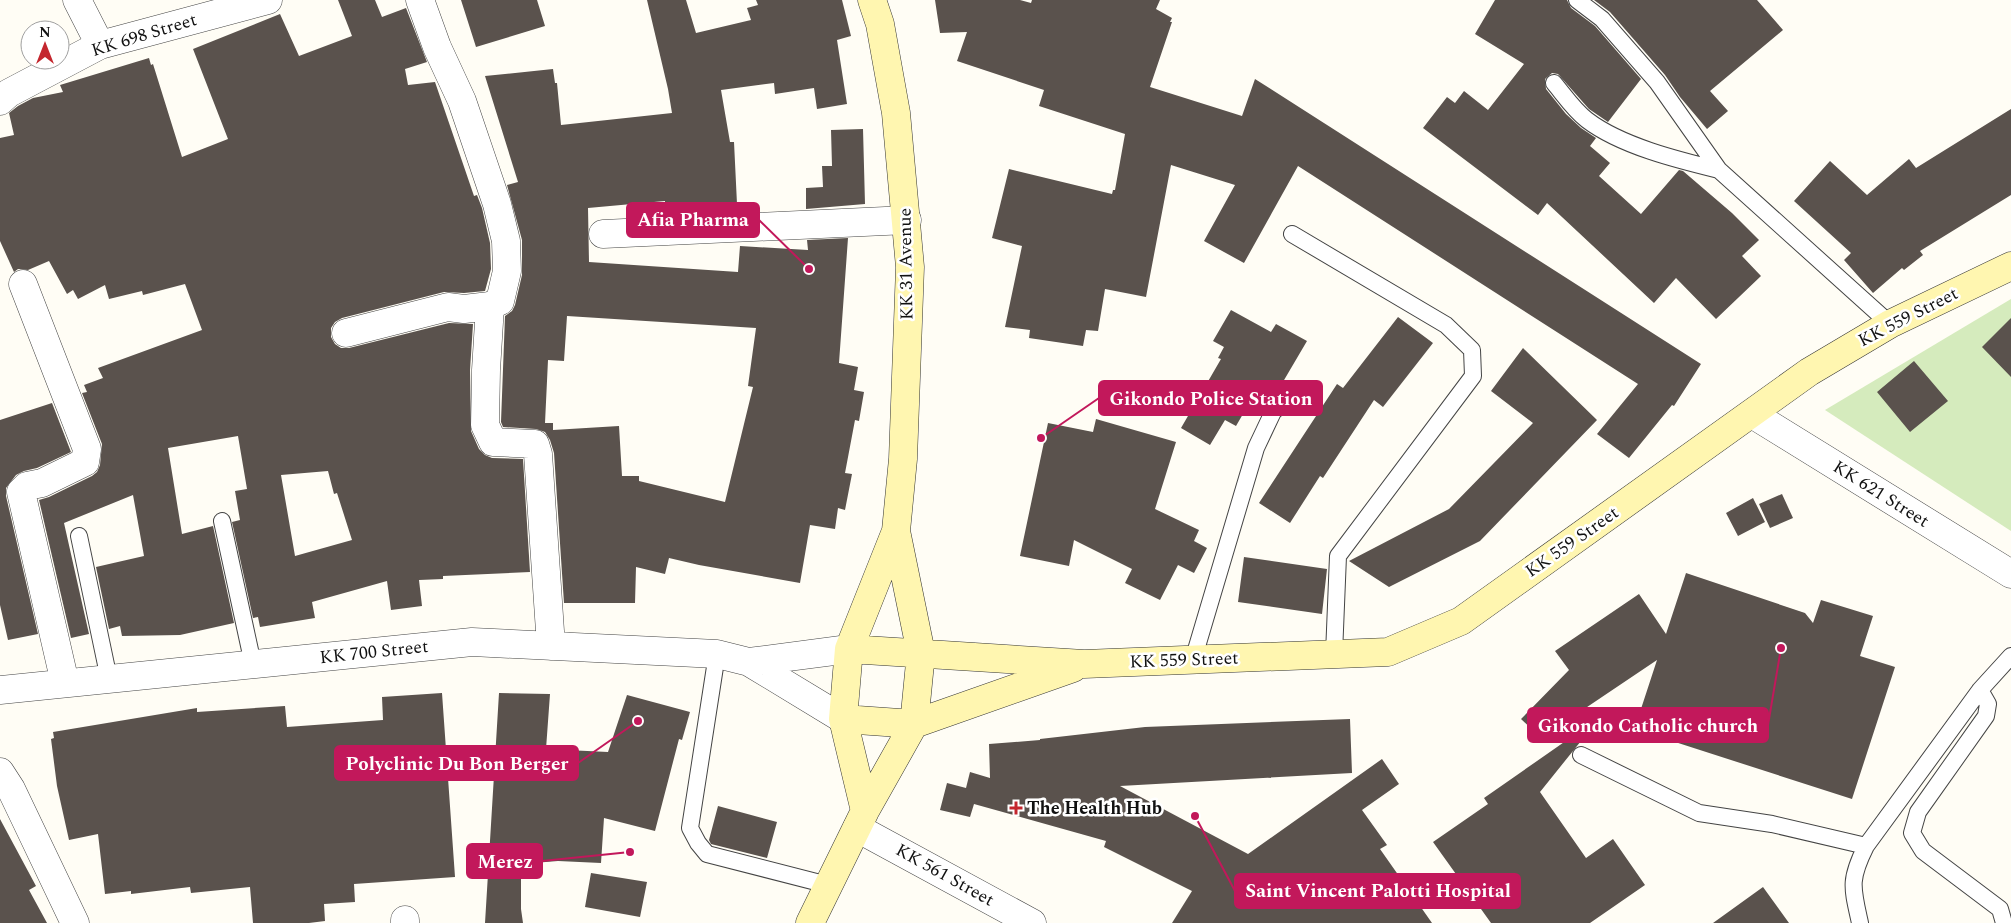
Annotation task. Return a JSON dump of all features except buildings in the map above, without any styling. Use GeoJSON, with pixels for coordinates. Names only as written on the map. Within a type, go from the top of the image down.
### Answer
{"type":"FeatureCollection","features":[{"type":"Feature","properties":{"kind":"main road","name":"KK 31 Avenue"},"geometry":{"type":"LineString","coordinates":[[861,819],[843,719],[849,649],[896,531],[903,459],[909,286],[907,220],[896,113],[880,24],[872,0]]}},
{"type":"Feature","properties":{"kind":"main road","name":"KK 559 Street"},"geometry":{"type":"LineString","coordinates":[[849,649],[1084,664],[1388,652],[1461,621],[1809,372],[1890,324],[2011,266]]}},
{"type":"Feature","properties":{"kind":"main road","name":"KK 31 Avenue"},"geometry":{"type":"LineString","coordinates":[[810,923],[861,819],[914,724],[921,653],[896,531]]}},
{"type":"Feature","properties":{"kind":"main road","name":"KK 559 Street"},"geometry":{"type":"LineString","coordinates":[[843,719],[914,724],[1084,664]]}},
{"type":"Feature","properties":{"kind":"street"},"geometry":{"type":"LineString","coordinates":[[77,0],[100,45]]}},
{"type":"Feature","properties":{"kind":"street","name":"KK 698 Street"},"geometry":{"type":"LineString","coordinates":[[0,101],[9,93],[100,45],[268,0]]}},
{"type":"Feature","properties":{"kind":"street"},"geometry":{"type":"LineString","coordinates":[[346,333],[448,307],[464,309],[490,306],[500,301],[507,270],[506,241],[497,204],[462,101],[436,47],[420,0]]}},
{"type":"Feature","properties":{"kind":"street"},"geometry":{"type":"LineString","coordinates":[[603,234],[907,220]]}},
{"type":"Feature","properties":{"kind":"street"},"geometry":{"type":"LineString","coordinates":[[23,284],[87,449],[85,462],[42,483],[27,486],[21,492],[65,683]]}},
{"type":"Feature","properties":{"kind":"street"},"geometry":{"type":"LineString","coordinates":[[490,306],[485,425],[492,442],[535,444],[538,454],[551,646]]}},
{"type":"Feature","properties":{"kind":"street","name":"KK 621 Street"},"geometry":{"type":"LineString","coordinates":[[1752,414],[2011,574]]}},
{"type":"Feature","properties":{"kind":"street","name":"KK 700 Street"},"geometry":{"type":"LineString","coordinates":[[0,690],[472,642],[717,654],[749,662],[843,719]]}},
{"type":"Feature","properties":{"kind":"street","name":"KK 700 Street"},"geometry":{"type":"LineString","coordinates":[[749,662],[849,649]]}},
{"type":"Feature","properties":{"kind":"street"},"geometry":{"type":"LineString","coordinates":[[0,772],[11,789],[75,923]]}},
{"type":"Feature","properties":{"kind":"street","name":"KK 561 Street"},"geometry":{"type":"LineString","coordinates":[[861,819],[1032,923]]}},
{"type":"Feature","properties":{"kind":"lane"},"geometry":{"type":"LineString","coordinates":[[1577,0],[1602,19],[1657,82],[1719,170],[1890,324]]}},
{"type":"Feature","properties":{"kind":"lane"},"geometry":{"type":"LineString","coordinates":[[1554,83],[1586,119],[1612,136],[1676,160],[1719,170]]}},
{"type":"Feature","properties":{"kind":"lane"},"geometry":{"type":"LineString","coordinates":[[1292,234],[1446,325],[1472,350],[1473,376],[1338,556],[1334,654]]}},
{"type":"Feature","properties":{"kind":"lane"},"geometry":{"type":"LineString","coordinates":[[1193,660],[1256,448],[1273,412],[1292,394]]}},
{"type":"Feature","properties":{"kind":"lane"},"geometry":{"type":"LineString","coordinates":[[222,522],[253,664]]}},
{"type":"Feature","properties":{"kind":"lane"},"geometry":{"type":"LineString","coordinates":[[79,536],[109,679]]}},
{"type":"Feature","properties":{"kind":"lane"},"geometry":{"type":"LineString","coordinates":[[717,654],[690,828],[698,843],[707,854],[828,885]]}},
{"type":"Feature","properties":{"kind":"lane"},"geometry":{"type":"LineString","coordinates":[[1860,923],[1853,890],[1855,868],[1866,846],[1980,690],[2011,656]]}},
{"type":"Feature","properties":{"kind":"lane"},"geometry":{"type":"LineString","coordinates":[[1980,690],[1988,704],[1986,716],[1918,812],[1912,833],[1923,851],[2000,909],[2004,923]]}},
{"type":"Feature","properties":{"kind":"lane"},"geometry":{"type":"LineString","coordinates":[[1580,755],[1699,813],[1772,824],[1866,846]]}},
{"type":"Feature","properties":{"kind":"green space"},"geometry":{"type":"Polygon","coordinates":[[[2011,299],[2011,531],[1825,410],[2011,299]]]}},
{"type":"Feature","properties":{"kind":"place","name":"Afia Pharma"},"geometry":{"type":"Point","coordinates":[809,269]}},
{"type":"Feature","properties":{"kind":"place","name":"Gikondo Police Station"},"geometry":{"type":"Point","coordinates":[1041,438]}},
{"type":"Feature","properties":{"kind":"place","name":"Gikondo Catholic church"},"geometry":{"type":"Point","coordinates":[1781,648]}},
{"type":"Feature","properties":{"kind":"place","name":"Polyclinic Du Bon Berger"},"geometry":{"type":"Point","coordinates":[638,721]}},
{"type":"Feature","properties":{"kind":"place","name":"The Health Hub"},"geometry":{"type":"Point","coordinates":[1016,808]}},
{"type":"Feature","properties":{"kind":"place","name":"Saint Vincent Palotti Hospital"},"geometry":{"type":"Point","coordinates":[1195,816]}},
{"type":"Feature","properties":{"kind":"place","name":"Merez"},"geometry":{"type":"Point","coordinates":[630,852]}}]}
